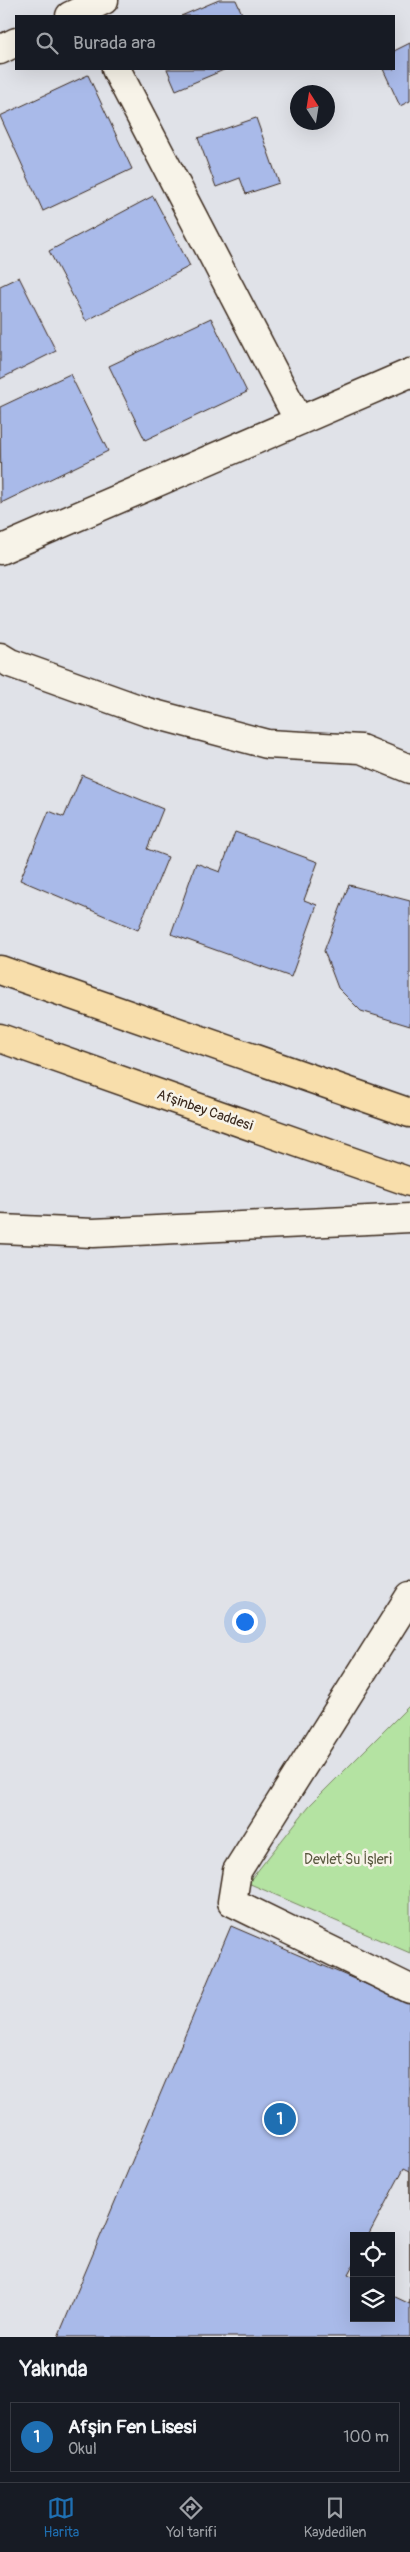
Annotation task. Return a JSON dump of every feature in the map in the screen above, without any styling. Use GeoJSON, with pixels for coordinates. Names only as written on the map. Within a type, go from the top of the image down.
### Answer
{"type":"FeatureCollection","features":[{"type":"Feature","properties":{"kind":"main road"},"geometry":{"type":"LineString","coordinates":[[0,970],[410,1113]]}},
{"type":"Feature","properties":{"kind":"main road","name":"Afşinbey Caddesi"},"geometry":{"type":"LineString","coordinates":[[0,1038],[410,1182]]}},
{"type":"Feature","properties":{"kind":"street"},"geometry":{"type":"LineString","coordinates":[[0,50],[15,42]]}},
{"type":"Feature","properties":{"kind":"street"},"geometry":{"type":"LineString","coordinates":[[117,70],[299,421]]}},
{"type":"Feature","properties":{"kind":"street"},"geometry":{"type":"LineString","coordinates":[[0,550],[410,373]]}},
{"type":"Feature","properties":{"kind":"street"},"geometry":{"type":"LineString","coordinates":[[0,657],[10,663],[147,712],[267,744],[361,749],[410,769]]}},
{"type":"Feature","properties":{"kind":"street"},"geometry":{"type":"LineString","coordinates":[[0,1229],[94,1233],[410,1218]]}},
{"type":"Feature","properties":{"kind":"street"},"geometry":{"type":"LineString","coordinates":[[410,1596],[236,1871],[232,1902],[410,1989]]}},
{"type":"Feature","properties":{"kind":"green space","name":"Devlet Su İşleri"},"geometry":{"type":"Polygon","coordinates":[[[410,1705],[410,1953],[248,1883],[309,1806],[410,1705]]]}},
{"type":"Feature","properties":{"kind":"building"},"geometry":{"type":"Polygon","coordinates":[[[219,0],[236,0],[243,15],[183,15],[219,0]]]}},
{"type":"Feature","properties":{"kind":"building"},"geometry":{"type":"Polygon","coordinates":[[[410,43],[410,101],[400,106],[383,70],[395,70],[395,50],[410,43]]]}},
{"type":"Feature","properties":{"kind":"building"},"geometry":{"type":"Polygon","coordinates":[[[167,70],[224,70],[176,90],[167,70]]]}},
{"type":"Feature","properties":{"kind":"building"},"geometry":{"type":"Polygon","coordinates":[[[88,75],[132,169],[43,211],[0,116],[88,75]]]}},
{"type":"Feature","properties":{"kind":"building"},"geometry":{"type":"Polygon","coordinates":[[[256,118],[279,183],[246,194],[240,178],[216,187],[198,138],[256,118]]]}},
{"type":"Feature","properties":{"kind":"building"},"geometry":{"type":"Polygon","coordinates":[[[153,196],[190,266],[86,321],[49,251],[153,196]]]}},
{"type":"Feature","properties":{"kind":"building"},"geometry":{"type":"Polygon","coordinates":[[[19,277],[56,351],[0,379],[0,286],[19,277]]]}},
{"type":"Feature","properties":{"kind":"building"},"geometry":{"type":"Polygon","coordinates":[[[211,318],[247,392],[145,440],[109,366],[211,318]]]}},
{"type":"Feature","properties":{"kind":"building"},"geometry":{"type":"Polygon","coordinates":[[[70,374],[108,451],[1,503],[0,407],[70,374]]]}},
{"type":"Feature","properties":{"kind":"building"},"geometry":{"type":"Polygon","coordinates":[[[82,775],[163,809],[147,849],[168,857],[138,930],[20,880],[49,811],[64,817],[82,775]]]}},
{"type":"Feature","properties":{"kind":"building"},"geometry":{"type":"Polygon","coordinates":[[[235,832],[318,862],[304,900],[317,905],[291,977],[171,934],[196,863],[220,872],[235,832]]]}},
{"type":"Feature","properties":{"kind":"building"},"geometry":{"type":"Polygon","coordinates":[[[349,885],[410,901],[410,1026],[361,1011],[338,988],[324,951],[349,885]]]}},
{"type":"Feature","properties":{"kind":"building"},"geometry":{"type":"Polygon","coordinates":[[[231,1926],[410,2003],[410,2337],[58,2337],[231,1926]]]}},
{"type":"Feature","properties":{"kind":"building"},"geometry":{"type":"Polygon","coordinates":[[[404,2168],[410,2171],[410,2304],[395,2297],[395,2232],[370,2232],[404,2168]]]}},
{"type":"Feature","properties":{"kind":"place","name":"Afşin Fen Lisesi"},"geometry":{"type":"Point","coordinates":[280,2119]}}]}
